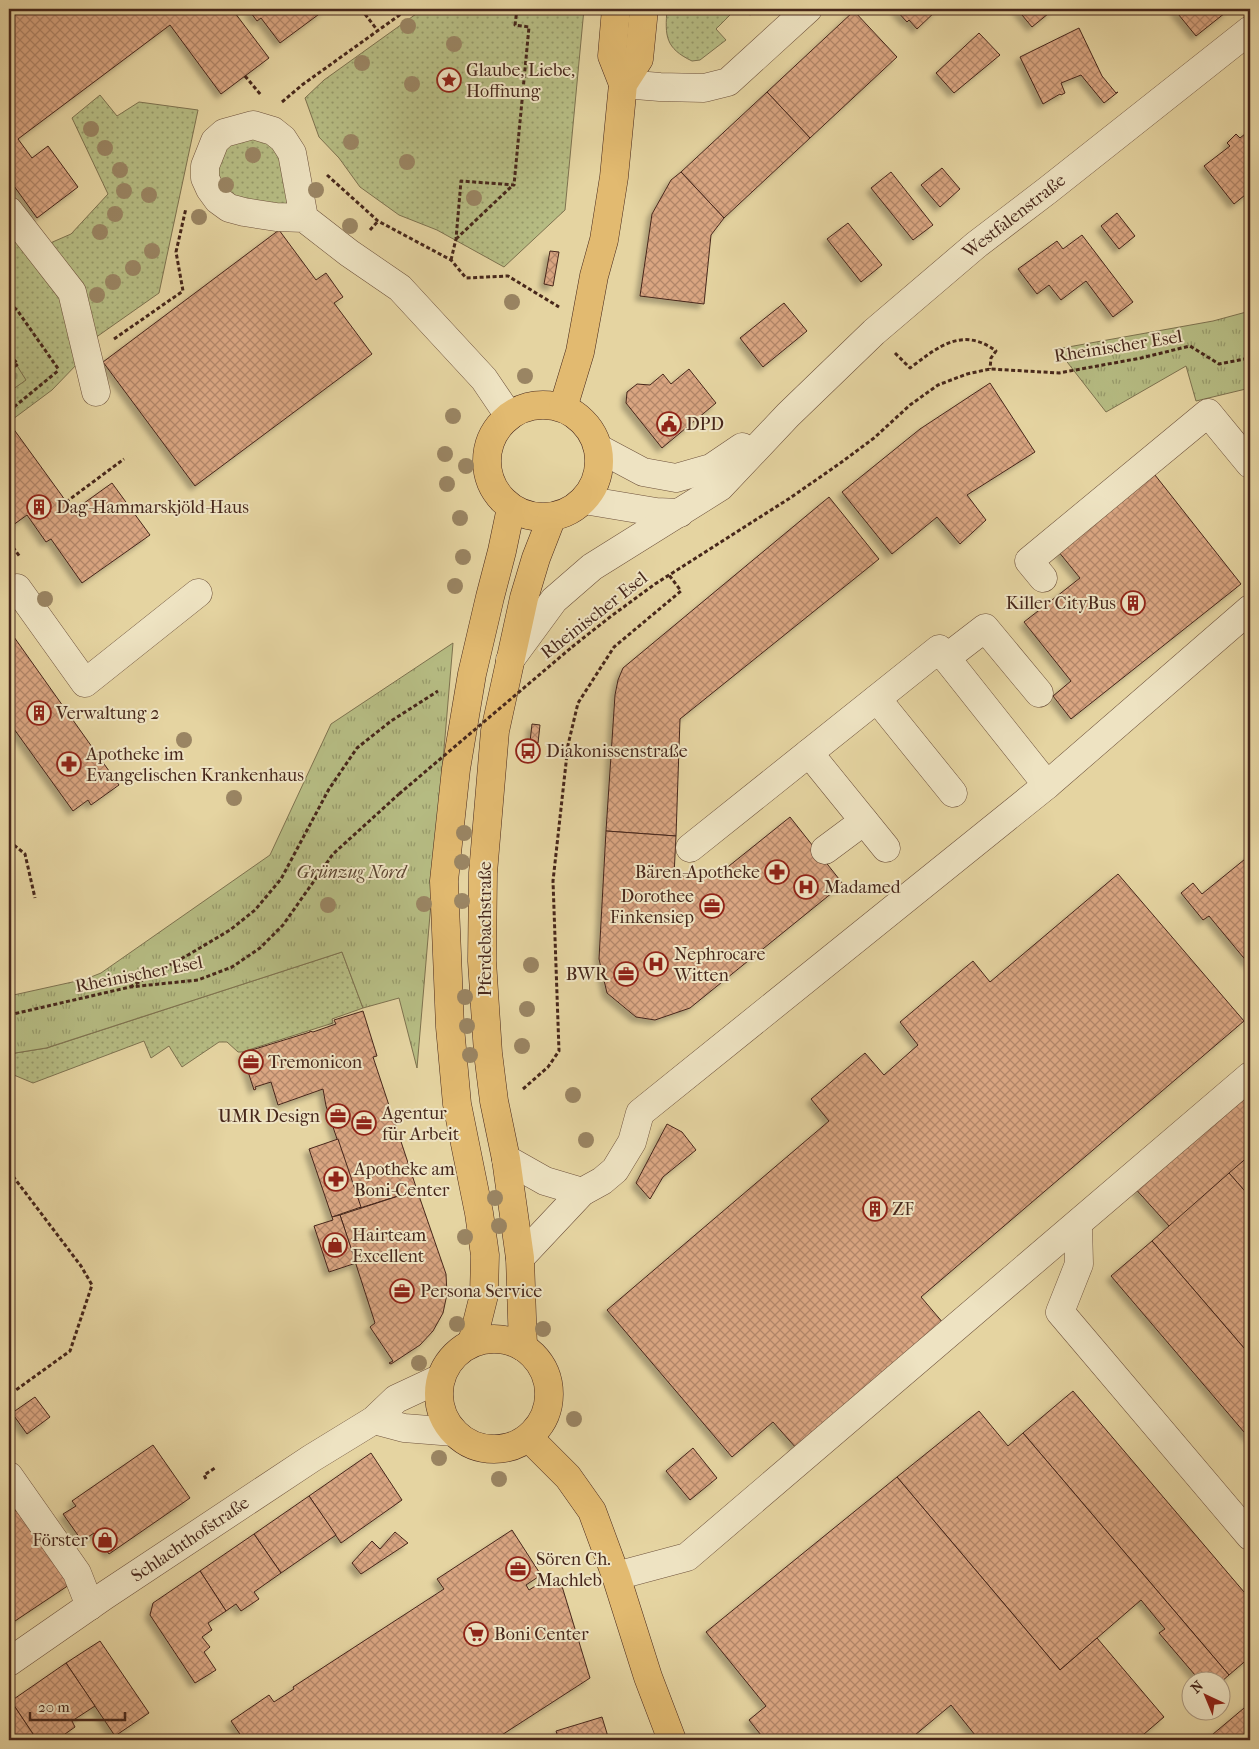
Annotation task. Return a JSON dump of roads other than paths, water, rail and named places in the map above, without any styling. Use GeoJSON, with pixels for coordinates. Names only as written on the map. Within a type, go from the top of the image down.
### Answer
{"type":"FeatureCollection","features":[{"type":"Feature","properties":{"kind":"main road"},"geometry":{"type":"LineString","coordinates":[[563,408],[580,352],[594,276],[604,240],[614,177],[623,84],[612,56],[616,9]]}},
{"type":"Feature","properties":{"kind":"main road"},"geometry":{"type":"LineString","coordinates":[[623,84],[639,59],[644,9]]}},
{"type":"Feature","properties":{"kind":"main road"},"geometry":{"type":"LineString","coordinates":[[544,404],[563,408],[579,417],[591,431],[598,448],[600,466],[595,484],[584,500],[564,514],[538,518],[511,508],[498,495],[489,480],[486,462],[489,445],[496,429],[509,416],[526,407],[544,404]]}},
{"type":"Feature","properties":{"kind":"main road"},"geometry":{"type":"LineString","coordinates":[[472,1343],[484,1295],[485,1255],[479,1213],[457,1104],[450,1026],[444,881],[456,769],[472,674],[511,508]]}},
{"type":"Feature","properties":{"kind":"main road","name":"Pferdebachstraße"},"geometry":{"type":"LineString","coordinates":[[523,1346],[520,1258],[488,1053],[482,961],[484,873],[495,731],[531,574],[552,517]]}},
{"type":"Feature","properties":{"kind":"main road"},"geometry":{"type":"LineString","coordinates":[[498,1338],[523,1346],[538,1359],[545,1372],[550,1390],[545,1416],[529,1438],[507,1448],[489,1449],[468,1443],[454,1432],[443,1416],[440,1407],[441,1378],[448,1364],[458,1352],[472,1343],[484,1339],[498,1338]]}},
{"type":"Feature","properties":{"kind":"main road"},"geometry":{"type":"LineString","coordinates":[[529,1438],[568,1477],[592,1512],[616,1576],[648,1677],[672,1740]]}},
{"type":"Feature","properties":{"kind":"street"},"geometry":{"type":"LineString","coordinates":[[623,84],[704,88],[728,82],[808,9]]}},
{"type":"Feature","properties":{"kind":"street","name":"Westfalenstraße"},"geometry":{"type":"LineString","coordinates":[[510,660],[554,600],[566,589],[592,567],[720,487],[788,415],[874,332],[976,244],[1048,190],[1250,30]]}},
{"type":"Feature","properties":{"kind":"street"},"geometry":{"type":"LineString","coordinates":[[304,218],[292,153],[273,120],[253,124],[224,134],[215,141],[205,166],[205,178],[218,200],[229,208],[244,212],[276,217],[304,218],[349,253],[400,288],[484,379],[509,416]]}},
{"type":"Feature","properties":{"kind":"street"},"geometry":{"type":"LineString","coordinates":[[9,211],[72,292],[96,392]]}},
{"type":"Feature","properties":{"kind":"street"},"geometry":{"type":"LineString","coordinates":[[1043,578],[1029,561],[1208,413],[1250,464]]}},
{"type":"Feature","properties":{"kind":"street","name":"Westfalenstraße"},"geometry":{"type":"LineString","coordinates":[[598,448],[643,472],[676,478],[711,468],[788,415]]}},
{"type":"Feature","properties":{"kind":"street"},"geometry":{"type":"LineString","coordinates":[[584,500],[656,512],[680,513]]}},
{"type":"Feature","properties":{"kind":"street"},"geometry":{"type":"LineString","coordinates":[[17,588],[85,683],[198,593]]}},
{"type":"Feature","properties":{"kind":"street"},"geometry":{"type":"LineString","coordinates":[[520,1258],[582,1192],[602,1181],[615,1170],[632,1142],[640,1113],[1047,785],[1250,609]]}},
{"type":"Feature","properties":{"kind":"street"},"geometry":{"type":"LineString","coordinates":[[946,658],[985,628],[1039,693]]}},
{"type":"Feature","properties":{"kind":"street"},"geometry":{"type":"LineString","coordinates":[[690,848],[939,649],[1047,785]]}},
{"type":"Feature","properties":{"kind":"street"},"geometry":{"type":"LineString","coordinates":[[877,699],[953,793]]}},
{"type":"Feature","properties":{"kind":"street"},"geometry":{"type":"LineString","coordinates":[[809,753],[886,848]]}},
{"type":"Feature","properties":{"kind":"street"},"geometry":{"type":"LineString","coordinates":[[825,850],[864,821]]}},
{"type":"Feature","properties":{"kind":"street"},"geometry":{"type":"LineString","coordinates":[[616,1576],[687,1557],[1250,1076]]}},
{"type":"Feature","properties":{"kind":"street"},"geometry":{"type":"LineString","coordinates":[[506,1159],[546,1181],[582,1192]]}},
{"type":"Feature","properties":{"kind":"street"},"geometry":{"type":"LineString","coordinates":[[1078,1224],[1079,1264],[1060,1312],[1250,1536]]}},
{"type":"Feature","properties":{"kind":"street","name":"Schlachthofstraße"},"geometry":{"type":"LineString","coordinates":[[9,1662],[312,1458],[374,1420],[396,1399],[441,1378]]}},
{"type":"Feature","properties":{"kind":"street"},"geometry":{"type":"LineString","coordinates":[[374,1420],[404,1428],[454,1432]]}},
{"type":"Feature","properties":{"kind":"street"},"geometry":{"type":"LineString","coordinates":[[16,1486],[77,1573],[90,1606]]}},
{"type":"Feature","properties":{"kind":"place","name":"Glaube, Liebe, Hoffnung"},"geometry":{"type":"Point","coordinates":[449,80]}},
{"type":"Feature","properties":{"kind":"place","name":"DPD"},"geometry":{"type":"Point","coordinates":[669,424]}},
{"type":"Feature","properties":{"kind":"place","name":"Dag-Hammarskjöld-Haus"},"geometry":{"type":"Point","coordinates":[39,507]}},
{"type":"Feature","properties":{"kind":"place","name":"Killer CityBus"},"geometry":{"type":"Point","coordinates":[1133,603]}},
{"type":"Feature","properties":{"kind":"place","name":"Verwaltung 2"},"geometry":{"type":"Point","coordinates":[39,713]}},
{"type":"Feature","properties":{"kind":"place","name":"Diakonissenstraße"},"geometry":{"type":"Point","coordinates":[528,751]}},
{"type":"Feature","properties":{"kind":"place","name":"Apotheke im Evangelischen Krankenhaus"},"geometry":{"type":"Point","coordinates":[69,764]}},
{"type":"Feature","properties":{"kind":"place","name":"Bären-Apotheke"},"geometry":{"type":"Point","coordinates":[777,872]}},
{"type":"Feature","properties":{"kind":"place","name":"Madamed"},"geometry":{"type":"Point","coordinates":[806,887]}},
{"type":"Feature","properties":{"kind":"place","name":"Dorothee Finkensiep"},"geometry":{"type":"Point","coordinates":[712,906]}},
{"type":"Feature","properties":{"kind":"place","name":"Nephrocare Witten"},"geometry":{"type":"Point","coordinates":[656,964]}},
{"type":"Feature","properties":{"kind":"place","name":"BWR"},"geometry":{"type":"Point","coordinates":[626,974]}},
{"type":"Feature","properties":{"kind":"place","name":"Tremonicon"},"geometry":{"type":"Point","coordinates":[251,1062]}},
{"type":"Feature","properties":{"kind":"place","name":"UMR Design"},"geometry":{"type":"Point","coordinates":[338,1116]}},
{"type":"Feature","properties":{"kind":"place","name":"Agentur für Arbeit"},"geometry":{"type":"Point","coordinates":[364,1123]}},
{"type":"Feature","properties":{"kind":"place","name":"Apotheke am Boni-Center"},"geometry":{"type":"Point","coordinates":[336,1179]}},
{"type":"Feature","properties":{"kind":"place","name":"ZF"},"geometry":{"type":"Point","coordinates":[875,1209]}},
{"type":"Feature","properties":{"kind":"place","name":"Hairteam Excellent"},"geometry":{"type":"Point","coordinates":[335,1245]}},
{"type":"Feature","properties":{"kind":"place","name":"Persona Service"},"geometry":{"type":"Point","coordinates":[402,1291]}},
{"type":"Feature","properties":{"kind":"place","name":"Förster"},"geometry":{"type":"Point","coordinates":[105,1540]}},
{"type":"Feature","properties":{"kind":"place","name":"Sören Ch. Machleb"},"geometry":{"type":"Point","coordinates":[518,1569]}},
{"type":"Feature","properties":{"kind":"place","name":"Boni Center"},"geometry":{"type":"Point","coordinates":[476,1634]}},
{"type":"Feature","properties":{"kind":"park label","name":"Grünzug Nord"},"geometry":{"type":"Point","coordinates":[351,872]}}]}
